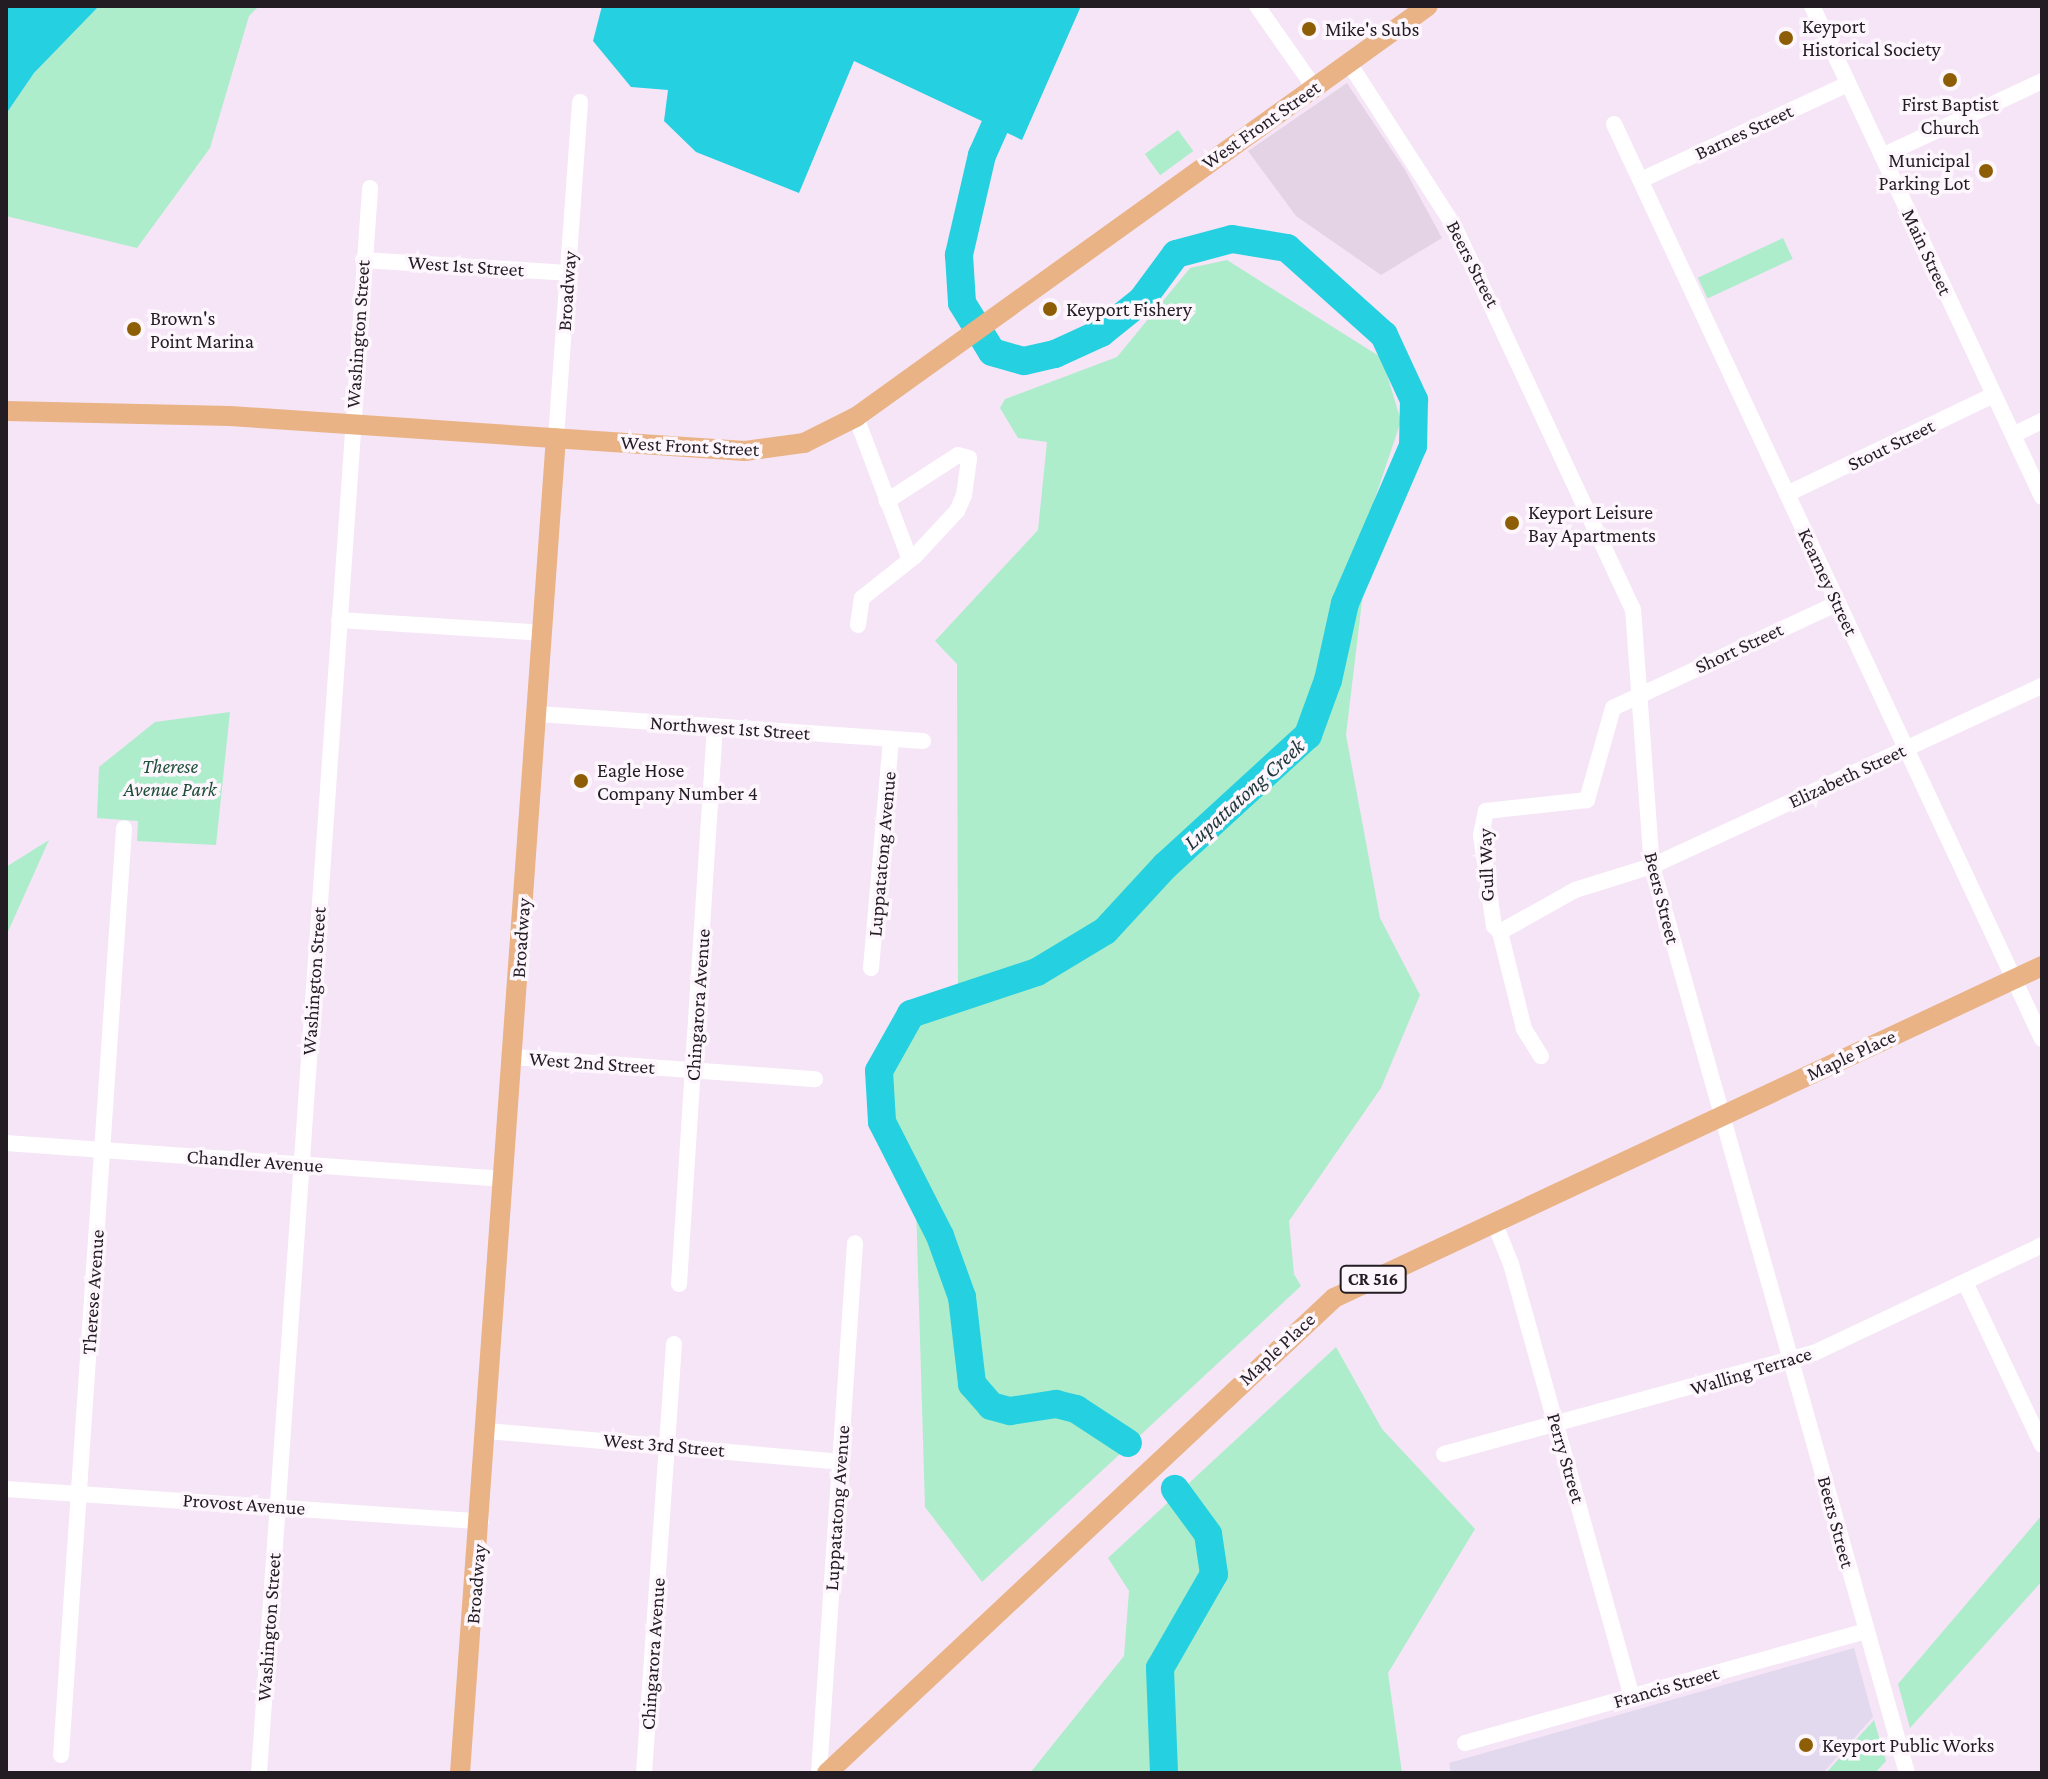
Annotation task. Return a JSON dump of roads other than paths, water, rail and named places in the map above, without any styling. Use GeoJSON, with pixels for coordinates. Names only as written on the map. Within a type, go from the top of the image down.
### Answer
{"type":"FeatureCollection","features":[{"type":"Feature","properties":{"kind":"main road","name":"West Front Street"},"geometry":{"type":"LineString","coordinates":[[6,411],[352,423],[770,450],[814,439],[856,417],[1428,6]]}},
{"type":"Feature","properties":{"kind":"main road","name":"Broadway"},"geometry":{"type":"LineString","coordinates":[[460,1773],[488,1431],[556,438]]}},
{"type":"Feature","properties":{"kind":"main road","name":"Maple Place"},"geometry":{"type":"LineString","coordinates":[[827,1773],[1324,1306],[1494,1222],[2042,966]]}},
{"type":"Feature","properties":{"kind":"street"},"geometry":{"type":"LineString","coordinates":[[1257,6],[1314,87]]}},
{"type":"Feature","properties":{"kind":"street","name":"Main Street"},"geometry":{"type":"LineString","coordinates":[[1812,6],[2042,497]]}},
{"type":"Feature","properties":{"kind":"street","name":"Beers Street"},"geometry":{"type":"LineString","coordinates":[[1349,63],[1454,226],[1627,589],[1637,627],[1652,866],[1907,1773]]}},
{"type":"Feature","properties":{"kind":"street"},"geometry":{"type":"LineString","coordinates":[[1882,156],[2042,81]]}},
{"type":"Feature","properties":{"kind":"street","name":"Barnes Street"},"geometry":{"type":"LineString","coordinates":[[1641,180],[1848,84]]}},
{"type":"Feature","properties":{"kind":"street","name":"Broadway"},"geometry":{"type":"LineString","coordinates":[[556,438],[580,102]]}},
{"type":"Feature","properties":{"kind":"street","name":"Kearney Street"},"geometry":{"type":"LineString","coordinates":[[1614,124],[2042,1039]]}},
{"type":"Feature","properties":{"kind":"street","name":"Washington Street"},"geometry":{"type":"LineString","coordinates":[[259,1773],[370,188]]}},
{"type":"Feature","properties":{"kind":"street","name":"West 1st Street"},"geometry":{"type":"LineString","coordinates":[[363,260],[568,273]]}},
{"type":"Feature","properties":{"kind":"street","name":"Stout Street"},"geometry":{"type":"LineString","coordinates":[[1787,494],[1994,395]]}},
{"type":"Feature","properties":{"kind":"street"},"geometry":{"type":"LineString","coordinates":[[856,417],[910,560]]}},
{"type":"Feature","properties":{"kind":"street"},"geometry":{"type":"LineString","coordinates":[[2013,435],[2042,421]]}},
{"type":"Feature","properties":{"kind":"street"},"geometry":{"type":"LineString","coordinates":[[858,625],[862,598],[910,560],[961,504],[969,458],[958,455],[887,501]]}},
{"type":"Feature","properties":{"kind":"street","name":"Short Street"},"geometry":{"type":"LineString","coordinates":[[1642,695],[1838,603]]}},
{"type":"Feature","properties":{"kind":"street"},"geometry":{"type":"LineString","coordinates":[[339,620],[543,633]]}},
{"type":"Feature","properties":{"kind":"street","name":"Elizabeth Street"},"geometry":{"type":"LineString","coordinates":[[1652,866],[2042,686]]}},
{"type":"Feature","properties":{"kind":"street","name":"Gull Way"},"geometry":{"type":"LineString","coordinates":[[1642,695],[1609,712],[1587,800],[1486,811],[1481,835],[1487,904],[1500,932],[1575,890],[1652,866]]}},
{"type":"Feature","properties":{"kind":"street","name":"Northwest 1st Street"},"geometry":{"type":"LineString","coordinates":[[538,714],[923,741]]}},
{"type":"Feature","properties":{"kind":"street","name":"Chingarora Avenue"},"geometry":{"type":"LineString","coordinates":[[679,1284],[715,726]]}},
{"type":"Feature","properties":{"kind":"street","name":"Luppatatong Avenue"},"geometry":{"type":"LineString","coordinates":[[871,968],[891,739]]}},
{"type":"Feature","properties":{"kind":"street","name":"Therese Avenue"},"geometry":{"type":"LineString","coordinates":[[61,1755],[124,828]]}},
{"type":"Feature","properties":{"kind":"street"},"geometry":{"type":"LineString","coordinates":[[1500,932],[1524,1029],[1541,1056]]}},
{"type":"Feature","properties":{"kind":"street","name":"West 2nd Street"},"geometry":{"type":"LineString","coordinates":[[513,1057],[815,1079]]}},
{"type":"Feature","properties":{"kind":"street","name":"Chandler Avenue"},"geometry":{"type":"LineString","coordinates":[[6,1143],[505,1179]]}},
{"type":"Feature","properties":{"kind":"street","name":"Perry Street"},"geometry":{"type":"LineString","coordinates":[[1494,1222],[1557,1424],[1632,1697]]}},
{"type":"Feature","properties":{"kind":"street","name":"Luppatatong Avenue"},"geometry":{"type":"LineString","coordinates":[[819,1773],[855,1243]]}},
{"type":"Feature","properties":{"kind":"street","name":"Walling Terrace"},"geometry":{"type":"LineString","coordinates":[[1444,1454],[1791,1361],[2042,1245]]}},
{"type":"Feature","properties":{"kind":"street"},"geometry":{"type":"LineString","coordinates":[[1965,1282],[2042,1445]]}},
{"type":"Feature","properties":{"kind":"street","name":"Chingarora Avenue"},"geometry":{"type":"LineString","coordinates":[[644,1773],[674,1344]]}},
{"type":"Feature","properties":{"kind":"street","name":"West 3rd Street"},"geometry":{"type":"LineString","coordinates":[[488,1431],[840,1462]]}},
{"type":"Feature","properties":{"kind":"street","name":"Provost Avenue"},"geometry":{"type":"LineString","coordinates":[[6,1489],[481,1521]]}},
{"type":"Feature","properties":{"kind":"street","name":"Francis Street"},"geometry":{"type":"LineString","coordinates":[[1465,1743],[1866,1631]]}},
{"type":"Feature","properties":{"kind":"water"},"geometry":{"type":"Polygon","coordinates":[[[6,6],[99,6],[34,73],[6,114],[6,6]]]}},
{"type":"Feature","properties":{"kind":"water"},"geometry":{"type":"Polygon","coordinates":[[[602,6],[1081,6],[1022,140],[854,61],[799,193],[696,152],[664,121],[668,90],[631,87],[593,41],[602,6]]]}},
{"type":"Feature","properties":{"kind":"waterway","name":"Lupattatong Creek"},"geometry":{"type":"LineString","coordinates":[[995,126],[982,155],[959,255],[962,303],[992,352],[1024,361],[1055,354],[1101,333],[1142,300],[1176,254],[1232,239],[1287,248],[1384,335],[1414,400],[1413,446],[1345,603],[1328,680],[1308,735],[1165,866],[1105,931],[1037,972],[911,1014],[879,1071],[882,1122],[940,1236],[962,1297],[972,1384],[991,1406],[1010,1411],[1056,1404],[1076,1409],[1128,1443]]}},
{"type":"Feature","properties":{"kind":"waterway"},"geometry":{"type":"LineString","coordinates":[[1164,1773],[1160,1668],[1214,1574],[1208,1534],[1175,1489]]}},
{"type":"Feature","properties":{"kind":"place","name":"Mike's Subs"},"geometry":{"type":"Point","coordinates":[1309,29]}},
{"type":"Feature","properties":{"kind":"place","name":"Keyport Historical Society"},"geometry":{"type":"Point","coordinates":[1786,38]}},
{"type":"Feature","properties":{"kind":"place","name":"First Baptist Church"},"geometry":{"type":"Point","coordinates":[1950,80]}},
{"type":"Feature","properties":{"kind":"place","name":"Municipal Parking Lot"},"geometry":{"type":"Point","coordinates":[1986,171]}},
{"type":"Feature","properties":{"kind":"place","name":"Keyport Fishery"},"geometry":{"type":"Point","coordinates":[1050,309]}},
{"type":"Feature","properties":{"kind":"place","name":"Brown's Point Marina"},"geometry":{"type":"Point","coordinates":[134,329]}},
{"type":"Feature","properties":{"kind":"place","name":"Keyport Leisure Bay Apartments"},"geometry":{"type":"Point","coordinates":[1512,523]}},
{"type":"Feature","properties":{"kind":"place","name":"Eagle Hose Company Number 4"},"geometry":{"type":"Point","coordinates":[581,781]}},
{"type":"Feature","properties":{"kind":"place","name":"Keyport Public Works"},"geometry":{"type":"Point","coordinates":[1806,1745]}},
{"type":"Feature","properties":{"kind":"park label","name":"Therese Avenue Park"},"geometry":{"type":"Point","coordinates":[170,778]}}]}
